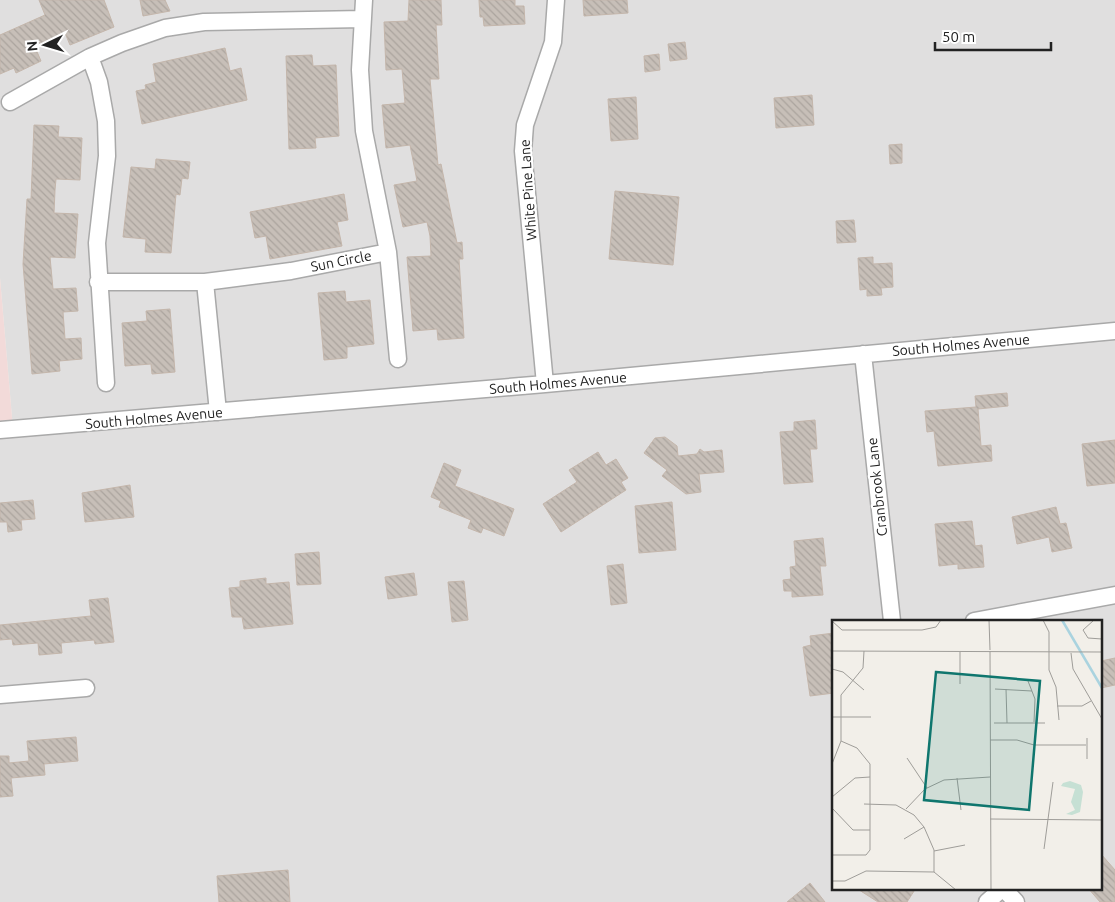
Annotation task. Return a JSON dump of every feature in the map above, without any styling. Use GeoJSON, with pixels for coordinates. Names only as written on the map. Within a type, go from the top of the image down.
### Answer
{"type":"FeatureCollection","features":[{"type":"Feature","properties":{"kind":"street","name":"Sun Circle"},"geometry":{"type":"LineString","coordinates":[[98,282],[205,282],[291,271],[388,252],[364,131],[360,70],[364,0]]}},
{"type":"Feature","properties":{"kind":"street","name":"White Pine Lane"},"geometry":{"type":"LineString","coordinates":[[545,384],[523,151],[525,126],[553,42],[556,0]]}},
{"type":"Feature","properties":{"kind":"street"},"geometry":{"type":"LineString","coordinates":[[10,102],[90,57],[164,28],[204,22],[363,19]]}},
{"type":"Feature","properties":{"kind":"street"},"geometry":{"type":"LineString","coordinates":[[90,57],[99,82],[106,121],[107,156],[97,243],[98,282],[106,383]]}},
{"type":"Feature","properties":{"kind":"street"},"geometry":{"type":"LineString","coordinates":[[388,252],[398,359]]}},
{"type":"Feature","properties":{"kind":"street"},"geometry":{"type":"LineString","coordinates":[[205,282],[218,412]]}},
{"type":"Feature","properties":{"kind":"street","name":"South Holmes Avenue"},"geometry":{"type":"LineString","coordinates":[[0,430],[545,384],[1115,331]]}},
{"type":"Feature","properties":{"kind":"street","name":"Cranbrook Lane"},"geometry":{"type":"LineString","coordinates":[[863,354],[892,620]]}},
{"type":"Feature","properties":{"kind":"street"},"geometry":{"type":"LineString","coordinates":[[979,620],[1115,594]]}},
{"type":"Feature","properties":{"kind":"street"},"geometry":{"type":"LineString","coordinates":[[0,695],[86,688]]}},
{"type":"Feature","properties":{"kind":"street"},"geometry":{"type":"LineString","coordinates":[[987,902],[1001,890]]}},
{"type":"Feature","properties":{"kind":"street"},"geometry":{"type":"LineString","coordinates":[[1005,890],[1016,902]]}},
{"type":"Feature","properties":{"kind":"shaded area"},"geometry":{"type":"Polygon","coordinates":[[[0,0],[1115,0],[1115,902],[0,902],[0,430],[13,429],[0,278],[0,0]]]}},
{"type":"Feature","properties":{"kind":"shaded area"},"geometry":{"type":"Polygon","coordinates":[[[0,278],[13,429],[0,430],[0,278]]]}},
{"type":"Feature","properties":{"kind":"building"},"geometry":{"type":"Polygon","coordinates":[[[39,0],[104,0],[114,27],[70,45],[65,33],[35,47],[41,61],[16,73],[14,68],[0,74],[0,35],[45,15],[39,0]]]}},
{"type":"Feature","properties":{"kind":"building"},"geometry":{"type":"Polygon","coordinates":[[[140,0],[165,0],[170,11],[143,16],[140,0]]]}},
{"type":"Feature","properties":{"kind":"building"},"geometry":{"type":"Polygon","coordinates":[[[409,0],[441,0],[442,25],[436,25],[439,79],[430,79],[438,165],[441,164],[457,243],[462,242],[463,259],[459,259],[464,338],[438,340],[437,329],[413,331],[407,257],[431,256],[430,236],[427,222],[403,227],[394,185],[417,181],[410,145],[386,148],[382,105],[405,103],[402,69],[386,70],[384,22],[408,21],[409,0]]]}},
{"type":"Feature","properties":{"kind":"building"},"geometry":{"type":"Polygon","coordinates":[[[479,0],[515,0],[515,6],[524,6],[525,24],[484,26],[483,17],[480,17],[479,0]]]}},
{"type":"Feature","properties":{"kind":"building"},"geometry":{"type":"Polygon","coordinates":[[[583,0],[627,0],[628,13],[584,16],[583,0]]]}},
{"type":"Feature","properties":{"kind":"building"},"geometry":{"type":"Polygon","coordinates":[[[685,42],[687,59],[670,61],[668,44],[685,42]]]}},
{"type":"Feature","properties":{"kind":"building"},"geometry":{"type":"Polygon","coordinates":[[[225,48],[230,71],[241,68],[247,100],[142,124],[136,91],[146,89],[145,85],[156,82],[153,64],[225,48]]]}},
{"type":"Feature","properties":{"kind":"building"},"geometry":{"type":"Polygon","coordinates":[[[659,54],[660,70],[645,72],[644,56],[659,54]]]}},
{"type":"Feature","properties":{"kind":"building"},"geometry":{"type":"Polygon","coordinates":[[[312,55],[313,66],[336,65],[339,136],[315,138],[316,148],[289,149],[286,56],[312,55]]]}},
{"type":"Feature","properties":{"kind":"building"},"geometry":{"type":"Polygon","coordinates":[[[812,95],[814,125],[776,128],[774,98],[812,95]]]}},
{"type":"Feature","properties":{"kind":"building"},"geometry":{"type":"Polygon","coordinates":[[[636,97],[638,139],[611,141],[608,99],[636,97]]]}},
{"type":"Feature","properties":{"kind":"building"},"geometry":{"type":"Polygon","coordinates":[[[34,125],[59,126],[58,137],[82,138],[80,180],[56,179],[55,190],[54,213],[78,214],[75,258],[50,257],[53,289],[76,288],[78,311],[63,312],[65,339],[81,338],[82,359],[59,361],[60,371],[32,374],[23,264],[27,199],[31,199],[34,125]]]}},
{"type":"Feature","properties":{"kind":"building"},"geometry":{"type":"Polygon","coordinates":[[[902,144],[902,163],[890,164],[889,145],[902,144]]]}},
{"type":"Feature","properties":{"kind":"building"},"geometry":{"type":"Polygon","coordinates":[[[156,159],[190,162],[188,179],[182,178],[180,195],[176,194],[171,253],[145,252],[146,239],[123,237],[131,167],[155,169],[156,159]]]}},
{"type":"Feature","properties":{"kind":"building"},"geometry":{"type":"Polygon","coordinates":[[[615,191],[679,197],[673,265],[609,259],[615,191]]]}},
{"type":"Feature","properties":{"kind":"building"},"geometry":{"type":"Polygon","coordinates":[[[344,194],[348,220],[337,222],[342,246],[270,259],[266,236],[255,238],[250,212],[344,194]]]}},
{"type":"Feature","properties":{"kind":"building"},"geometry":{"type":"Polygon","coordinates":[[[854,220],[856,242],[837,243],[836,221],[854,220]]]}},
{"type":"Feature","properties":{"kind":"building"},"geometry":{"type":"Polygon","coordinates":[[[873,257],[873,264],[892,263],[893,287],[881,288],[882,295],[867,296],[867,289],[860,290],[858,258],[873,257]]]}},
{"type":"Feature","properties":{"kind":"building"},"geometry":{"type":"Polygon","coordinates":[[[345,291],[346,302],[370,300],[374,344],[347,347],[347,358],[324,360],[318,293],[345,291]]]}},
{"type":"Feature","properties":{"kind":"building"},"geometry":{"type":"Polygon","coordinates":[[[170,309],[175,372],[152,374],[151,364],[125,366],[122,323],[147,321],[146,311],[170,309]]]}},
{"type":"Feature","properties":{"kind":"building"},"geometry":{"type":"Polygon","coordinates":[[[1007,393],[1008,406],[978,409],[981,446],[991,445],[992,461],[938,466],[934,431],[927,432],[925,411],[976,407],[975,396],[1007,393]]]}},
{"type":"Feature","properties":{"kind":"building"},"geometry":{"type":"Polygon","coordinates":[[[815,420],[817,449],[810,449],[813,482],[784,484],[780,432],[794,431],[794,422],[815,420]]]}},
{"type":"Feature","properties":{"kind":"building"},"geometry":{"type":"Polygon","coordinates":[[[665,437],[677,446],[678,456],[697,454],[700,449],[704,452],[722,450],[724,472],[699,474],[701,492],[686,494],[662,476],[667,470],[644,453],[655,438],[665,437]]]}},
{"type":"Feature","properties":{"kind":"building"},"geometry":{"type":"Polygon","coordinates":[[[1115,440],[1115,483],[1087,486],[1082,444],[1115,440]]]}},
{"type":"Feature","properties":{"kind":"building"},"geometry":{"type":"Polygon","coordinates":[[[598,452],[606,465],[616,459],[628,478],[621,482],[626,490],[561,532],[543,504],[577,482],[569,470],[598,452]]]}},
{"type":"Feature","properties":{"kind":"building"},"geometry":{"type":"Polygon","coordinates":[[[444,463],[461,470],[455,486],[514,509],[504,536],[483,528],[481,533],[468,528],[471,520],[439,507],[441,501],[431,497],[444,463]]]}},
{"type":"Feature","properties":{"kind":"building"},"geometry":{"type":"Polygon","coordinates":[[[130,485],[134,517],[85,522],[82,493],[130,485]]]}},
{"type":"Feature","properties":{"kind":"building"},"geometry":{"type":"Polygon","coordinates":[[[33,500],[35,519],[21,520],[22,530],[8,532],[7,522],[0,522],[0,503],[33,500]]]}},
{"type":"Feature","properties":{"kind":"building"},"geometry":{"type":"Polygon","coordinates":[[[672,502],[676,550],[639,553],[635,506],[672,502]]]}},
{"type":"Feature","properties":{"kind":"building"},"geometry":{"type":"Polygon","coordinates":[[[1056,507],[1060,524],[1066,523],[1072,548],[1052,552],[1049,537],[1017,544],[1012,517],[1056,507]]]}},
{"type":"Feature","properties":{"kind":"building"},"geometry":{"type":"Polygon","coordinates":[[[972,521],[975,546],[982,545],[984,567],[958,569],[958,564],[939,566],[935,524],[972,521]]]}},
{"type":"Feature","properties":{"kind":"building"},"geometry":{"type":"Polygon","coordinates":[[[823,538],[826,566],[820,566],[823,595],[792,597],[792,591],[784,591],[783,580],[791,579],[790,567],[796,566],[794,541],[823,538]]]}},
{"type":"Feature","properties":{"kind":"building"},"geometry":{"type":"Polygon","coordinates":[[[319,552],[321,584],[297,585],[295,554],[319,552]]]}},
{"type":"Feature","properties":{"kind":"building"},"geometry":{"type":"Polygon","coordinates":[[[623,564],[627,603],[611,605],[607,566],[623,564]]]}},
{"type":"Feature","properties":{"kind":"building"},"geometry":{"type":"Polygon","coordinates":[[[414,573],[417,595],[388,599],[385,577],[414,573]]]}},
{"type":"Feature","properties":{"kind":"building"},"geometry":{"type":"Polygon","coordinates":[[[266,578],[266,584],[289,582],[293,624],[244,629],[242,617],[232,617],[229,588],[240,587],[240,581],[266,578]]]}},
{"type":"Feature","properties":{"kind":"building"},"geometry":{"type":"Polygon","coordinates":[[[464,581],[468,620],[452,622],[448,582],[464,581]]]}},
{"type":"Feature","properties":{"kind":"building"},"geometry":{"type":"Polygon","coordinates":[[[108,598],[114,642],[95,644],[94,640],[61,643],[62,653],[39,655],[38,643],[13,645],[12,639],[0,640],[0,625],[91,616],[89,600],[108,598]]]}},
{"type":"Feature","properties":{"kind":"building"},"geometry":{"type":"Polygon","coordinates":[[[832,633],[832,693],[810,696],[803,647],[811,645],[810,636],[832,633]]]}},
{"type":"Feature","properties":{"kind":"building"},"geometry":{"type":"Polygon","coordinates":[[[1115,658],[1115,685],[1102,688],[1102,661],[1115,658]]]}},
{"type":"Feature","properties":{"kind":"building"},"geometry":{"type":"Polygon","coordinates":[[[76,737],[78,761],[44,764],[45,775],[11,778],[13,796],[0,797],[0,756],[9,756],[9,763],[29,761],[27,741],[76,737]]]}},
{"type":"Feature","properties":{"kind":"building"},"geometry":{"type":"Polygon","coordinates":[[[1102,855],[1115,870],[1115,902],[1100,902],[1090,890],[1102,890],[1102,855]]]}},
{"type":"Feature","properties":{"kind":"building"},"geometry":{"type":"Polygon","coordinates":[[[288,870],[290,902],[219,902],[217,876],[288,870]]]}},
{"type":"Feature","properties":{"kind":"building"},"geometry":{"type":"Polygon","coordinates":[[[810,883],[825,902],[787,902],[810,883]]]}},
{"type":"Feature","properties":{"kind":"building"},"geometry":{"type":"Polygon","coordinates":[[[859,890],[915,890],[907,902],[878,902],[859,890]]]}}]}
